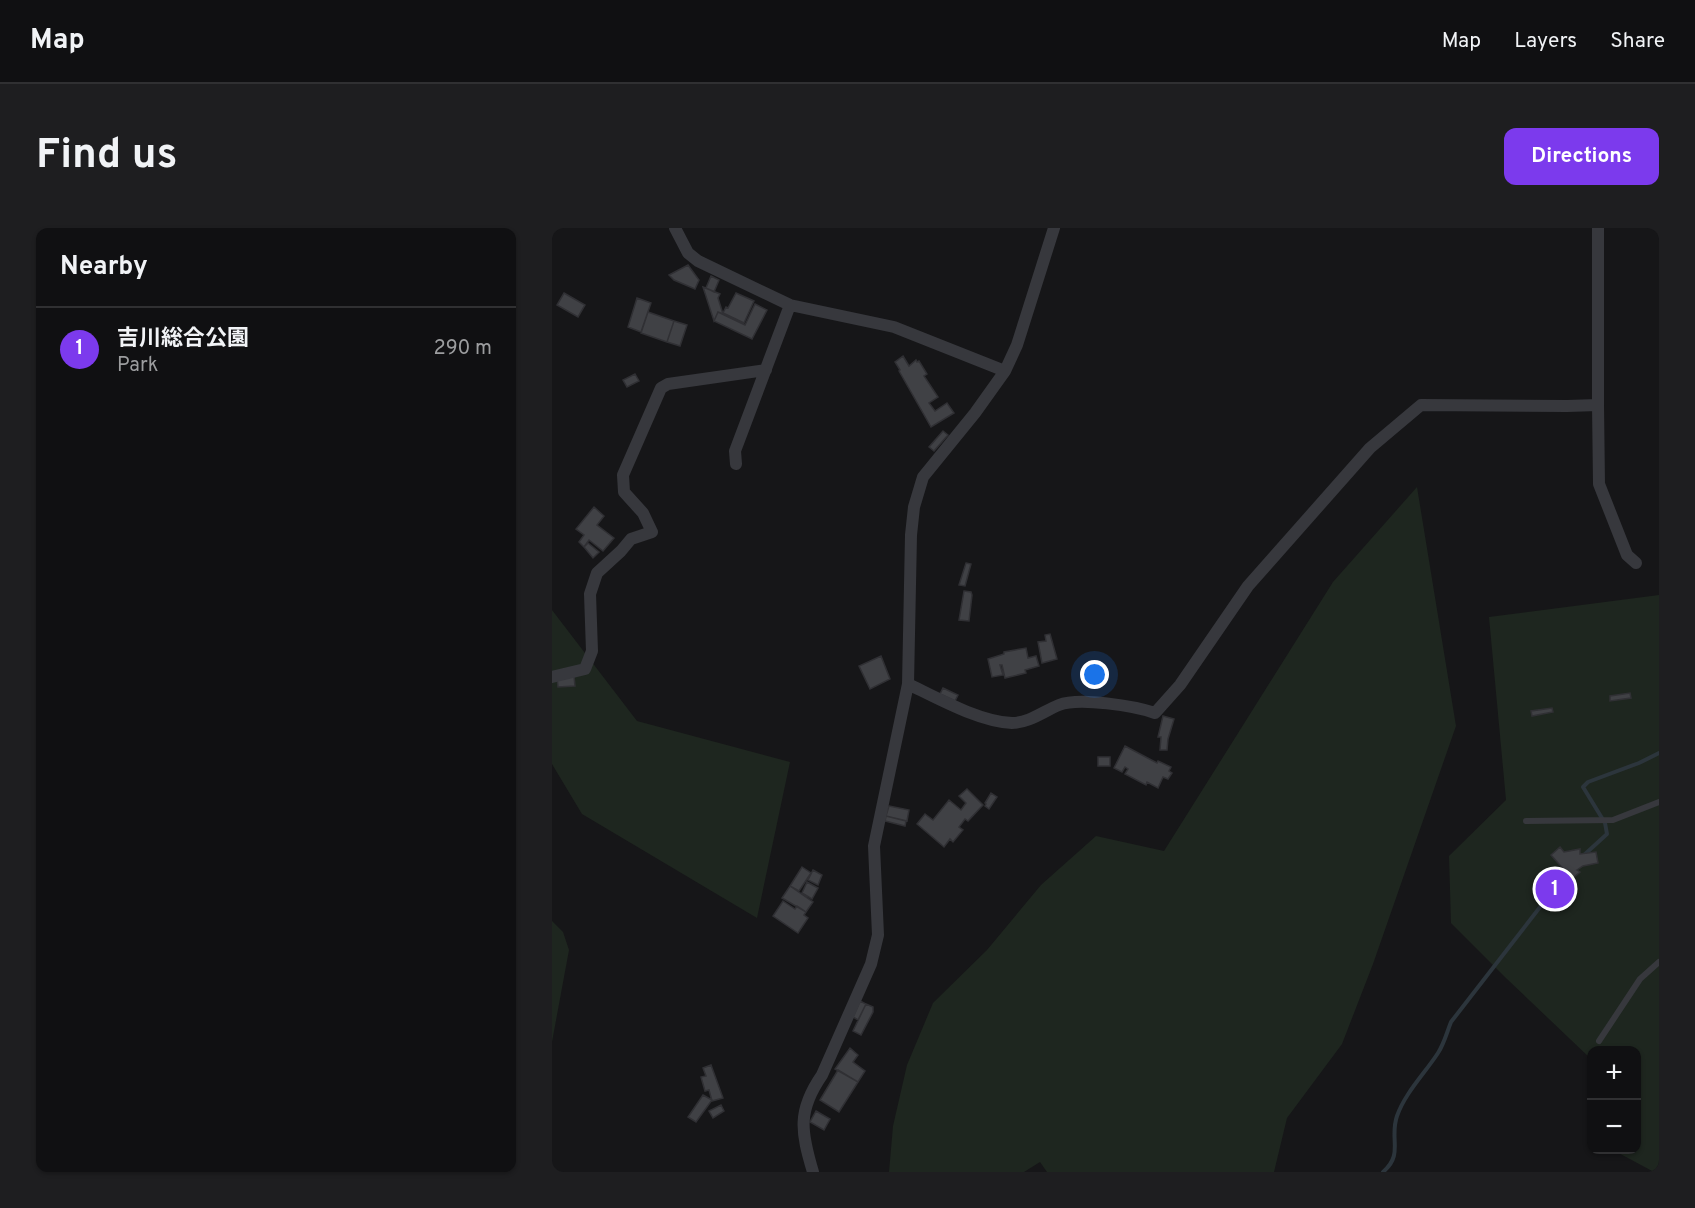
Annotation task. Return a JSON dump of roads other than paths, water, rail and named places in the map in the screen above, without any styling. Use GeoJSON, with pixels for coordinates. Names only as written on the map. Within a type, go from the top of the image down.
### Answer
{"type":"FeatureCollection","features":[{"type":"Feature","properties":{"kind":"street"},"geometry":{"type":"LineString","coordinates":[[675,228],[688,253],[698,261],[790,305],[894,327],[1005,371]]}},
{"type":"Feature","properties":{"kind":"street"},"geometry":{"type":"LineString","coordinates":[[813,1172],[805,1145],[803,1116],[812,1090],[822,1075],[871,964],[878,935],[874,846],[908,684],[911,535],[917,497],[923,477],[975,413],[1005,371],[1017,345],[1054,228]]}},
{"type":"Feature","properties":{"kind":"street"},"geometry":{"type":"LineString","coordinates":[[1598,228],[1599,484],[1627,555],[1636,563]]}},
{"type":"Feature","properties":{"kind":"street"},"geometry":{"type":"LineString","coordinates":[[736,464],[735,451],[790,305]]}},
{"type":"Feature","properties":{"kind":"street"},"geometry":{"type":"LineString","coordinates":[[552,677],[585,669],[592,651],[591,594],[597,573],[631,539],[652,532],[643,513],[624,492],[623,475],[661,388],[668,384],[766,370]]}},
{"type":"Feature","properties":{"kind":"street"},"geometry":{"type":"LineString","coordinates":[[908,684],[993,722],[1024,722],[1061,704],[1078,702],[1144,709],[1155,713],[1180,685],[1248,586],[1370,448],[1421,405],[1598,405]]}},
{"type":"Feature","properties":{"kind":"lane"},"geometry":{"type":"LineString","coordinates":[[1526,821],[1613,820],[1659,802]]}},
{"type":"Feature","properties":{"kind":"lane"},"geometry":{"type":"LineString","coordinates":[[1599,1041],[1640,979],[1659,962]]}},
{"type":"Feature","properties":{"kind":"waterway"},"geometry":{"type":"LineString","coordinates":[[1584,855],[1607,834],[1605,823],[1583,787],[1588,782],[1659,753]]}},
{"type":"Feature","properties":{"kind":"waterway"},"geometry":{"type":"LineString","coordinates":[[1383,1172],[1393,1159],[1395,1152],[1394,1132],[1397,1116],[1410,1091],[1440,1049],[1451,1022],[1568,871]]}},
{"type":"Feature","properties":{"kind":"place","name":"吉川総合公園"},"geometry":{"type":"Point","coordinates":[1555,889]}}]}
